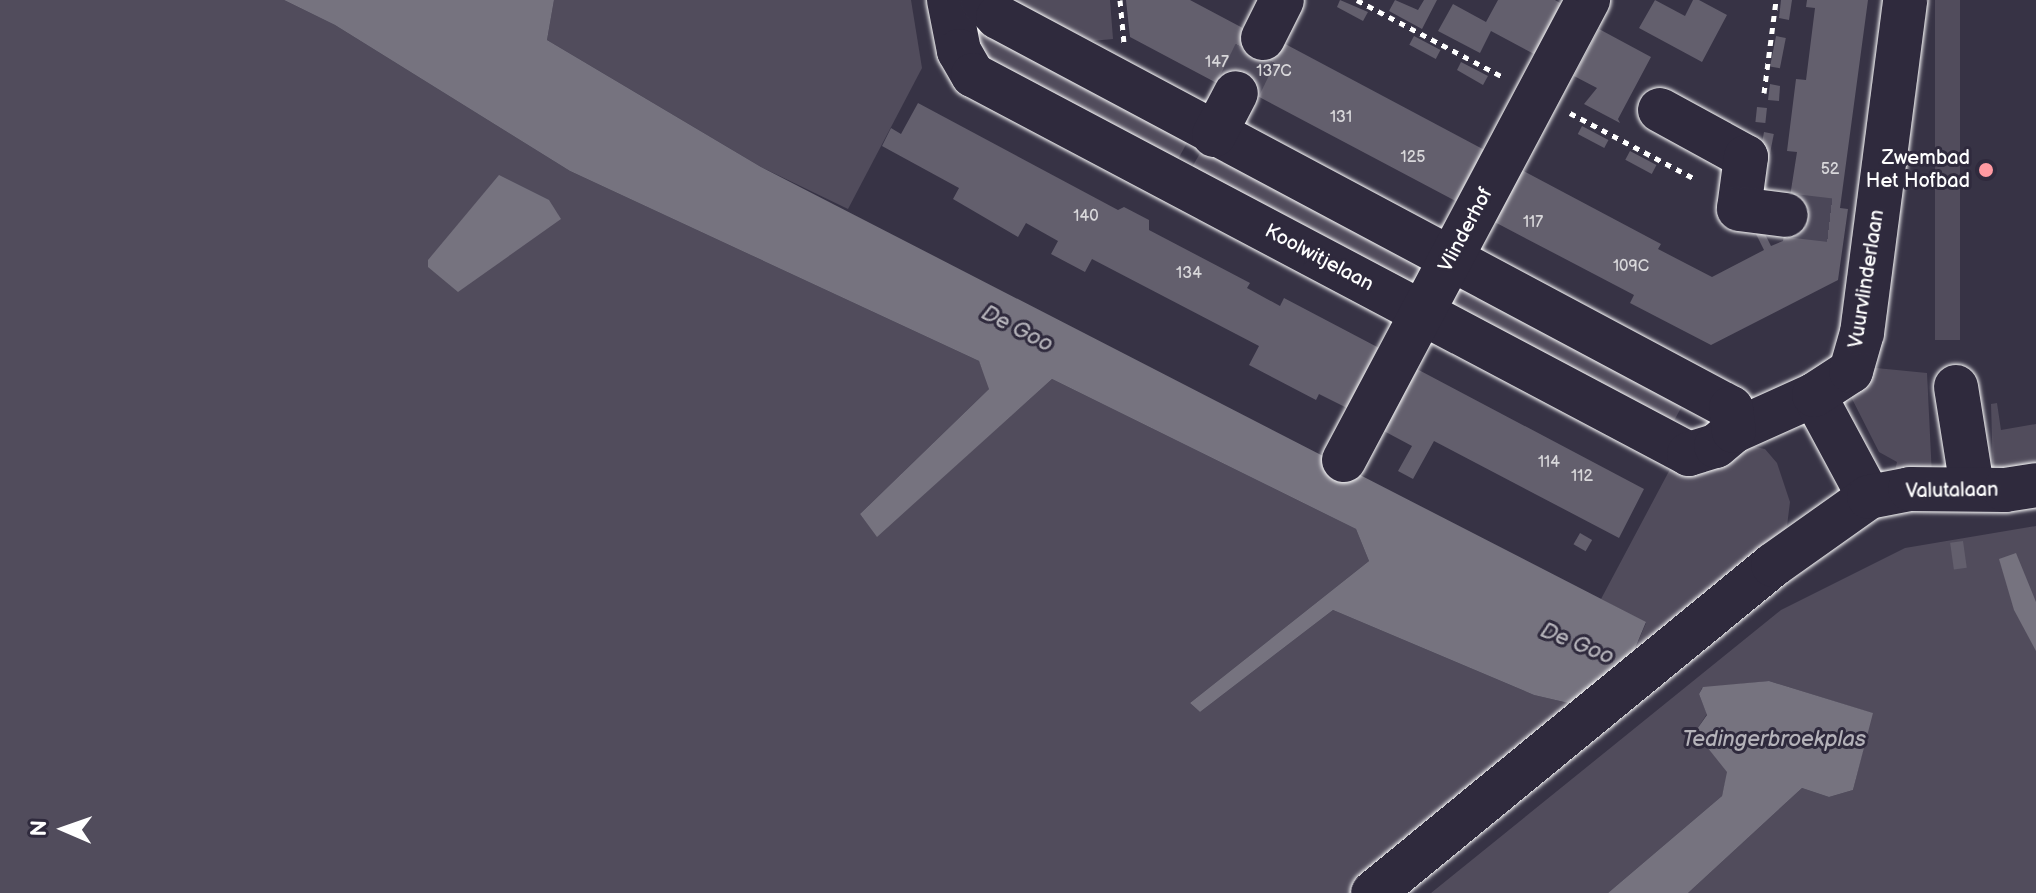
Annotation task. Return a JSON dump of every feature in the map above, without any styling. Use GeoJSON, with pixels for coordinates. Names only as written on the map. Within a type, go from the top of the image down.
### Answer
{"type":"FeatureCollection","features":[{"type":"Feature","properties":{"kind":"street","name":"Koolwitjelaan"},"geometry":{"type":"LineString","coordinates":[[949,0],[959,51],[973,75],[1689,454],[1716,446],[1734,431],[1814,395]]}},
{"type":"Feature","properties":{"kind":"street"},"geometry":{"type":"LineString","coordinates":[[982,0],[998,17],[1214,135],[1731,408],[1734,431]]}},
{"type":"Feature","properties":{"kind":"street"},"geometry":{"type":"LineString","coordinates":[[1263,38],[1282,0]]}},
{"type":"Feature","properties":{"kind":"street","name":"Vlinderhof"},"geometry":{"type":"LineString","coordinates":[[1344,460],[1588,0]]}},
{"type":"Feature","properties":{"kind":"street"},"geometry":{"type":"LineString","coordinates":[[1594,0],[1613,11],[1619,0]]}},
{"type":"Feature","properties":{"kind":"street","name":"Vuurvlinderlaan"},"geometry":{"type":"LineString","coordinates":[[1814,395],[1851,371],[1862,333],[1861,224],[1905,0]]}},
{"type":"Feature","properties":{"kind":"street"},"geometry":{"type":"LineString","coordinates":[[1214,135],[1236,93]]}},
{"type":"Feature","properties":{"kind":"street"},"geometry":{"type":"LineString","coordinates":[[1660,110],[1746,157],[1739,209],[1786,215]]}},
{"type":"Feature","properties":{"kind":"street"},"geometry":{"type":"LineString","coordinates":[[1956,387],[1972,487]]}},
{"type":"Feature","properties":{"kind":"street"},"geometry":{"type":"LineString","coordinates":[[1373,893],[1773,565],[1869,497],[1814,395]]}},
{"type":"Feature","properties":{"kind":"street","name":"Valutalaan"},"geometry":{"type":"LineString","coordinates":[[1869,497],[1972,487],[2005,490],[2036,485]]}},
{"type":"Feature","properties":{"kind":"path"},"geometry":{"type":"LineString","coordinates":[[1764,93],[1776,0]]}},
{"type":"Feature","properties":{"kind":"shaded area"},"geometry":{"type":"Polygon","coordinates":[[[0,0],[284,0],[335,25],[570,171],[979,361],[990,388],[860,514],[877,536],[1052,379],[1356,529],[1369,561],[1190,703],[1200,712],[1333,610],[1534,695],[1577,705],[1628,665],[1646,623],[1601,599],[1676,458],[1745,445],[1765,449],[1777,463],[1790,502],[1787,526],[1782,537],[1359,893],[0,893],[0,0]]]}},
{"type":"Feature","properties":{"kind":"shaded area"},"geometry":{"type":"Polygon","coordinates":[[[554,0],[911,0],[922,68],[848,209],[761,167],[547,40],[554,0]]]}},
{"type":"Feature","properties":{"kind":"shaded area"},"geometry":{"type":"Polygon","coordinates":[[[1011,0],[1110,0],[1113,39],[1092,41],[1011,0]]]}},
{"type":"Feature","properties":{"kind":"shaded area"},"geometry":{"type":"Polygon","coordinates":[[[1935,0],[1960,0],[1960,340],[1935,340],[1935,0]]]}},
{"type":"Feature","properties":{"kind":"shaded area"},"geometry":{"type":"Polygon","coordinates":[[[963,19],[1193,132],[1172,170],[990,61],[963,19]]]}},
{"type":"Feature","properties":{"kind":"shaded area"},"geometry":{"type":"Polygon","coordinates":[[[1208,139],[1433,274],[1419,301],[1186,178],[1208,139]]]}},
{"type":"Feature","properties":{"kind":"shaded area"},"geometry":{"type":"Polygon","coordinates":[[[1453,270],[1688,395],[1667,435],[1432,310],[1453,270]]]}},
{"type":"Feature","properties":{"kind":"shaded area"},"geometry":{"type":"Polygon","coordinates":[[[1866,367],[1927,373],[1932,476],[1894,475],[1897,462],[1879,452],[1846,387],[1866,367]]]}},
{"type":"Feature","properties":{"kind":"shaded area"},"geometry":{"type":"Polygon","coordinates":[[[1997,403],[2001,430],[2036,424],[2036,466],[1993,473],[1991,404],[1997,403]]]}},
{"type":"Feature","properties":{"kind":"shaded area"},"geometry":{"type":"Polygon","coordinates":[[[2036,526],[2036,893],[1688,893],[1802,788],[1829,797],[1853,790],[1872,713],[1769,681],[1702,688],[1699,694],[1707,714],[1695,732],[1728,772],[1722,796],[1608,893],[1431,893],[1781,610],[1905,548],[2036,526]]]}},
{"type":"Feature","properties":{"kind":"water","name":"De Goo"},"geometry":{"type":"Polygon","coordinates":[[[284,0],[554,0],[547,40],[761,167],[1646,622],[1628,665],[1577,705],[1534,695],[1333,610],[1200,712],[1190,703],[1369,561],[1356,529],[1052,379],[877,537],[860,514],[989,389],[979,361],[570,171],[335,25],[284,0]]]}},
{"type":"Feature","properties":{"kind":"water"},"geometry":{"type":"Polygon","coordinates":[[[499,175],[549,200],[561,219],[458,292],[428,267],[428,260],[499,175]]]}},
{"type":"Feature","properties":{"kind":"water"},"geometry":{"type":"Polygon","coordinates":[[[2016,553],[2036,602],[2036,651],[2014,610],[1999,559],[2016,553]]]}},
{"type":"Feature","properties":{"kind":"water","name":"Tedingerbroekplas"},"geometry":{"type":"Polygon","coordinates":[[[1769,681],[1873,713],[1853,790],[1829,797],[1802,788],[1688,893],[1608,893],[1722,796],[1727,772],[1695,732],[1707,715],[1699,694],[1703,687],[1769,681]]]}},
{"type":"Feature","properties":{"kind":"building"},"geometry":{"type":"Polygon","coordinates":[[[1126,0],[1190,0],[1271,43],[1274,38],[1492,154],[1465,206],[1246,90],[1243,97],[1130,37],[1126,0]]]}},
{"type":"Feature","properties":{"kind":"building"},"geometry":{"type":"Polygon","coordinates":[[[1340,0],[1368,12],[1363,21],[1337,7],[1340,0]]]}},
{"type":"Feature","properties":{"kind":"building"},"geometry":{"type":"Polygon","coordinates":[[[1395,0],[1418,10],[1424,0],[1437,0],[1422,29],[1389,11],[1395,0]]]}},
{"type":"Feature","properties":{"kind":"building"},"geometry":{"type":"Polygon","coordinates":[[[1498,0],[1555,0],[1565,6],[1534,54],[1491,31],[1480,53],[1438,31],[1453,4],[1486,22],[1498,0]]]}},
{"type":"Feature","properties":{"kind":"building"},"geometry":{"type":"Polygon","coordinates":[[[1655,0],[1685,16],[1693,0],[1699,0],[1727,15],[1702,62],[1639,28],[1655,0]]]}},
{"type":"Feature","properties":{"kind":"building"},"geometry":{"type":"Polygon","coordinates":[[[1781,0],[1792,0],[1789,20],[1779,18],[1781,0]]]}},
{"type":"Feature","properties":{"kind":"building"},"geometry":{"type":"Polygon","coordinates":[[[1807,0],[1868,0],[1840,208],[1848,209],[1838,280],[1711,345],[1630,303],[1634,295],[1487,218],[1514,166],[1661,244],[1658,249],[1712,277],[1764,250],[1753,228],[1760,224],[1771,246],[1783,241],[1797,152],[1787,151],[1796,79],[1806,80],[1815,8],[1806,7],[1807,0]]]}},
{"type":"Feature","properties":{"kind":"building"},"geometry":{"type":"Polygon","coordinates":[[[1599,29],[1651,57],[1618,119],[1620,123],[1584,104],[1597,88],[1574,76],[1599,29]]]}},
{"type":"Feature","properties":{"kind":"building"},"geometry":{"type":"Polygon","coordinates":[[[1414,36],[1440,50],[1436,59],[1409,45],[1414,36]]]}},
{"type":"Feature","properties":{"kind":"building"},"geometry":{"type":"Polygon","coordinates":[[[1776,36],[1786,38],[1780,68],[1770,66],[1776,36]]]}},
{"type":"Feature","properties":{"kind":"building"},"geometry":{"type":"Polygon","coordinates":[[[1461,62],[1488,76],[1483,85],[1457,70],[1461,62]]]}},
{"type":"Feature","properties":{"kind":"building"},"geometry":{"type":"Polygon","coordinates":[[[1770,84],[1780,86],[1779,101],[1768,100],[1770,84]]]}},
{"type":"Feature","properties":{"kind":"building"},"geometry":{"type":"Polygon","coordinates":[[[918,103],[1118,210],[1124,207],[1149,220],[1149,230],[1250,283],[1247,288],[1280,306],[1284,298],[1381,349],[1349,409],[1319,394],[1316,400],[1249,365],[1259,346],[1092,259],[1085,272],[1051,254],[1058,241],[1026,223],[1018,237],[953,199],[959,188],[882,146],[891,128],[901,134],[918,103]]]}},
{"type":"Feature","properties":{"kind":"building"},"geometry":{"type":"Polygon","coordinates":[[[1757,107],[1767,108],[1765,123],[1755,122],[1757,107]]]}},
{"type":"Feature","properties":{"kind":"building"},"geometry":{"type":"Polygon","coordinates":[[[1582,126],[1608,140],[1604,148],[1578,134],[1582,126]]]}},
{"type":"Feature","properties":{"kind":"building"},"geometry":{"type":"Polygon","coordinates":[[[1764,132],[1774,134],[1768,163],[1758,161],[1764,132]]]}},
{"type":"Feature","properties":{"kind":"building"},"geometry":{"type":"Polygon","coordinates":[[[1630,151],[1656,165],[1652,174],[1625,160],[1630,151]]]}},
{"type":"Feature","properties":{"kind":"building"},"geometry":{"type":"Polygon","coordinates":[[[1415,368],[1644,489],[1619,538],[1434,441],[1413,479],[1398,471],[1412,446],[1382,430],[1415,368]]]}},
{"type":"Feature","properties":{"kind":"building"},"geometry":{"type":"Polygon","coordinates":[[[1580,533],[1592,540],[1586,551],[1574,544],[1580,533]]]}},
{"type":"Feature","properties":{"kind":"building"},"geometry":{"type":"Polygon","coordinates":[[[1963,541],[1967,568],[1954,570],[1950,543],[1963,541]]]}},
{"type":"Feature","properties":{"kind":"tunnel"},"geometry":{"type":"LineString","coordinates":[[1236,93],[1263,38]]}},
{"type":"Feature","properties":{"kind":"tunnel"},"geometry":{"type":"LineString","coordinates":[[1786,215],[1846,222]]}},
{"type":"Feature","properties":{"kind":"place","name":"Zwembad Het Hofbad"},"geometry":{"type":"Point","coordinates":[1986,170]}}]}
